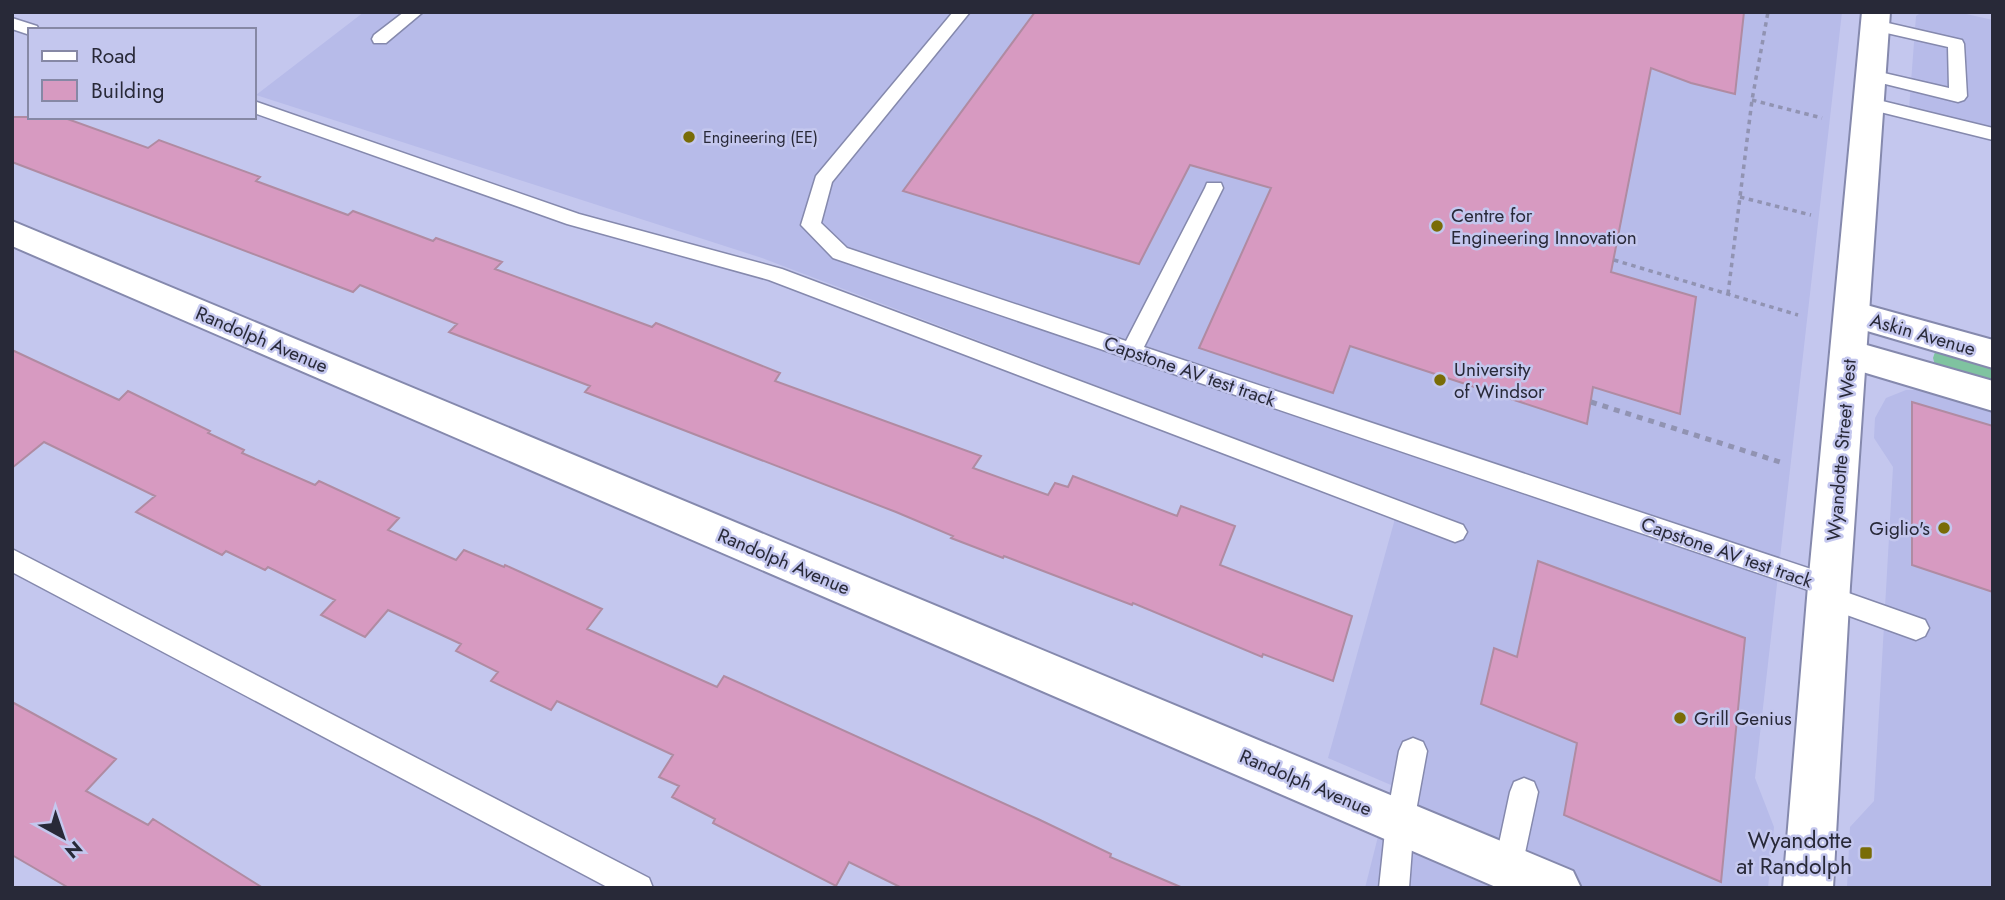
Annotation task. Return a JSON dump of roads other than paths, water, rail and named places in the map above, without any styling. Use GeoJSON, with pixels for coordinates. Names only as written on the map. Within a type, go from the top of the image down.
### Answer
{"type":"FeatureCollection","features":[{"type":"Feature","properties":{"kind":"street","name":"Wyandotte Street West"},"geometry":{"type":"LineString","coordinates":[[1808,888],[1875,19]]}},
{"type":"Feature","properties":{"kind":"street","name":"Randolph Avenue"},"geometry":{"type":"LineString","coordinates":[[12,233],[1556,888]]}},
{"type":"Feature","properties":{"kind":"street","name":"Askin Avenue"},"geometry":{"type":"LineString","coordinates":[[1852,314],[1993,354]]}},
{"type":"Feature","properties":{"kind":"street","name":"Askin Avenue"},"geometry":{"type":"LineString","coordinates":[[1849,354],[1993,396]]}},
{"type":"Feature","properties":{"kind":"lane"},"geometry":{"type":"LineString","coordinates":[[380,39],[415,12]]}},
{"type":"Feature","properties":{"kind":"lane","name":"Capstone AV test track"},"geometry":{"type":"LineString","coordinates":[[962,12],[823,180],[811,225],[840,253],[1829,592],[1916,628]]}},
{"type":"Feature","properties":{"kind":"lane"},"geometry":{"type":"LineString","coordinates":[[1870,90],[1958,96],[1956,44],[1875,19]]}},
{"type":"Feature","properties":{"kind":"lane"},"geometry":{"type":"LineString","coordinates":[[1870,90],[1993,134]]}},
{"type":"Feature","properties":{"kind":"lane"},"geometry":{"type":"LineString","coordinates":[[256,108],[574,219],[775,274],[1455,532]]}},
{"type":"Feature","properties":{"kind":"lane"},"geometry":{"type":"LineString","coordinates":[[1131,351],[1214,188]]}},
{"type":"Feature","properties":{"kind":"lane"},"geometry":{"type":"LineString","coordinates":[[12,560],[639,888]]}},
{"type":"Feature","properties":{"kind":"lane"},"geometry":{"type":"LineString","coordinates":[[1394,888],[1400,822],[1413,751]]}},
{"type":"Feature","properties":{"kind":"lane"},"geometry":{"type":"LineString","coordinates":[[1508,867],[1524,792]]}},
{"type":"Feature","properties":{"kind":"place","name":"Engineering (EE)"},"geometry":{"type":"Point","coordinates":[689,137]}},
{"type":"Feature","properties":{"kind":"place","name":"Centre for Engineering Innovation"},"geometry":{"type":"Point","coordinates":[1437,226]}},
{"type":"Feature","properties":{"kind":"place","name":"University of Windsor"},"geometry":{"type":"Point","coordinates":[1440,380]}},
{"type":"Feature","properties":{"kind":"place","name":"Giglio's"},"geometry":{"type":"Point","coordinates":[1944,528]}},
{"type":"Feature","properties":{"kind":"place","name":"Grill Genius"},"geometry":{"type":"Point","coordinates":[1680,718]}},
{"type":"Feature","properties":{"kind":"place","name":"Wyandotte at Randolph"},"geometry":{"type":"Point","coordinates":[1866,853]}}]}
